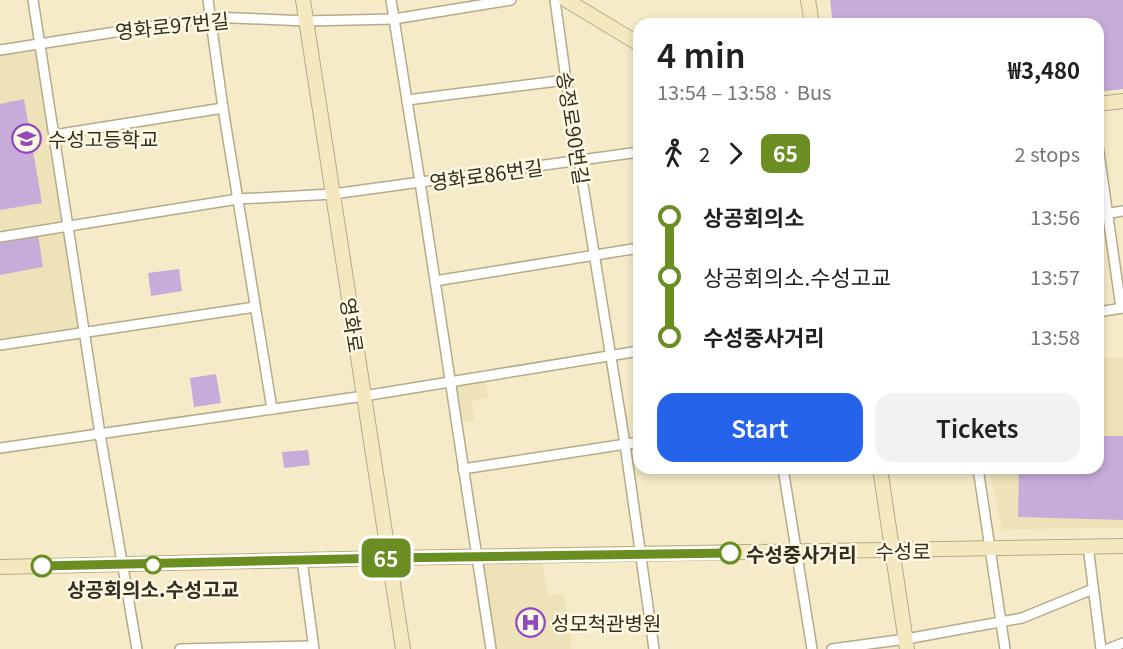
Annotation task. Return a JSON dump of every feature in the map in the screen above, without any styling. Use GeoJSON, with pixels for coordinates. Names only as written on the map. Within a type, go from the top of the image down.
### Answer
{"type":"FeatureCollection","features":[{"type":"Feature","properties":{"kind":"street"},"geometry":{"type":"LineString","coordinates":[[33,0],[100,434],[137,649]]}},
{"type":"Feature","properties":{"kind":"street"},"geometry":{"type":"LineString","coordinates":[[208,0],[223,108],[272,409]]}},
{"type":"Feature","properties":{"kind":"street","name":"영화로"},"geometry":{"type":"LineString","coordinates":[[303,0],[403,649]]}},
{"type":"Feature","properties":{"kind":"street"},"geometry":{"type":"LineString","coordinates":[[391,0],[491,649]]}},
{"type":"Feature","properties":{"kind":"street","name":"영화로97번길"},"geometry":{"type":"LineString","coordinates":[[0,50],[211,17],[307,21],[394,19],[511,0]]}},
{"type":"Feature","properties":{"kind":"street","name":"송정로90번길"},"geometry":{"type":"LineString","coordinates":[[555,0],[625,444],[654,649]]}},
{"type":"Feature","properties":{"kind":"street"},"geometry":{"type":"LineString","coordinates":[[566,0],[633,40]]}},
{"type":"Feature","properties":{"kind":"street"},"geometry":{"type":"LineString","coordinates":[[808,0],[811,18]]}},
{"type":"Feature","properties":{"kind":"street"},"geometry":{"type":"LineString","coordinates":[[407,100],[566,80]]}},
{"type":"Feature","properties":{"kind":"street"},"geometry":{"type":"LineString","coordinates":[[1104,104],[1123,101]]}},
{"type":"Feature","properties":{"kind":"street"},"geometry":{"type":"LineString","coordinates":[[54,135],[223,108]]}},
{"type":"Feature","properties":{"kind":"street","name":"영화로86번길"},"geometry":{"type":"LineString","coordinates":[[0,237],[238,199],[333,194],[633,153]]}},
{"type":"Feature","properties":{"kind":"street"},"geometry":{"type":"LineString","coordinates":[[1104,214],[1123,211]]}},
{"type":"Feature","properties":{"kind":"street"},"geometry":{"type":"LineString","coordinates":[[1104,219],[1122,308],[1104,311]]}},
{"type":"Feature","properties":{"kind":"street"},"geometry":{"type":"LineString","coordinates":[[435,281],[633,249]]}},
{"type":"Feature","properties":{"kind":"street"},"geometry":{"type":"LineString","coordinates":[[0,345],[255,307]]}},
{"type":"Feature","properties":{"kind":"street"},"geometry":{"type":"LineString","coordinates":[[0,448],[364,396],[633,352]]}},
{"type":"Feature","properties":{"kind":"street"},"geometry":{"type":"LineString","coordinates":[[464,469],[633,443]]}},
{"type":"Feature","properties":{"kind":"street"},"geometry":{"type":"LineString","coordinates":[[784,474],[812,649]]}},
{"type":"Feature","properties":{"kind":"street"},"geometry":{"type":"LineString","coordinates":[[881,474],[906,644]]}},
{"type":"Feature","properties":{"kind":"street"},"geometry":{"type":"LineString","coordinates":[[979,474],[1005,649]]}},
{"type":"Feature","properties":{"kind":"street"},"geometry":{"type":"LineString","coordinates":[[1088,546],[1101,649]]}},
{"type":"Feature","properties":{"kind":"street","name":"수성로"},"geometry":{"type":"LineString","coordinates":[[0,567],[1123,546]]}},
{"type":"Feature","properties":{"kind":"street"},"geometry":{"type":"LineString","coordinates":[[180,649],[313,648],[302,560]]}},
{"type":"Feature","properties":{"kind":"street"},"geometry":{"type":"LineString","coordinates":[[832,649],[906,644],[1022,618],[1093,589]]}},
{"type":"Feature","properties":{"kind":"street"},"geometry":{"type":"LineString","coordinates":[[1108,649],[1123,643]]}},
{"type":"Feature","properties":{"kind":"shaded area"},"geometry":{"type":"Polygon","coordinates":[[[830,0],[1123,0],[1123,89],[1104,91],[1104,18],[832,18],[830,0]]]}},
{"type":"Feature","properties":{"kind":"shaded area","name":"수성고등학교"},"geometry":{"type":"Polygon","coordinates":[[[39,43],[84,331],[0,345],[0,50],[39,43]]]}},
{"type":"Feature","properties":{"kind":"shaded area"},"geometry":{"type":"Polygon","coordinates":[[[24,99],[42,203],[0,210],[0,104],[24,99]]]}},
{"type":"Feature","properties":{"kind":"shaded area"},"geometry":{"type":"Polygon","coordinates":[[[38,234],[43,267],[0,275],[0,241],[38,234]]]}},
{"type":"Feature","properties":{"kind":"shaded area"},"geometry":{"type":"Polygon","coordinates":[[[179,269],[182,291],[151,296],[148,273],[179,269]]]}},
{"type":"Feature","properties":{"kind":"shaded area"},"geometry":{"type":"Polygon","coordinates":[[[1104,358],[1123,358],[1123,528],[1002,529],[990,474],[1104,474],[1104,358]]]}},
{"type":"Feature","properties":{"kind":"shaded area"},"geometry":{"type":"Polygon","coordinates":[[[216,374],[221,403],[194,407],[190,378],[216,374]]]}},
{"type":"Feature","properties":{"kind":"shaded area"},"geometry":{"type":"Polygon","coordinates":[[[485,380],[488,398],[472,400],[475,421],[460,423],[455,384],[485,380]]]}},
{"type":"Feature","properties":{"kind":"shaded area"},"geometry":{"type":"Polygon","coordinates":[[[1104,436],[1123,436],[1123,520],[1018,517],[1019,474],[1104,474],[1104,436]]]}},
{"type":"Feature","properties":{"kind":"shaded area"},"geometry":{"type":"Polygon","coordinates":[[[308,450],[310,465],[284,468],[282,452],[308,450]]]}},
{"type":"Feature","properties":{"kind":"shaded area","name":"성모척관병원"},"geometry":{"type":"Polygon","coordinates":[[[542,562],[548,596],[564,594],[572,649],[496,649],[483,563],[542,562]]]}},
{"type":"Feature","properties":{"kind":"bus line","name":"65"},"geometry":{"type":"LineString","coordinates":[[42,566],[730,553]]}},
{"type":"Feature","properties":{"kind":"place","name":"수성고등학교"},"geometry":{"type":"Point","coordinates":[27,138]}},
{"type":"Feature","properties":{"kind":"place","name":"수성중사거리"},"geometry":{"type":"Point","coordinates":[730,553]}},
{"type":"Feature","properties":{"kind":"place","name":"상공회의소.수성고교"},"geometry":{"type":"Point","coordinates":[153,565]}},
{"type":"Feature","properties":{"kind":"place","name":"성모척관병원"},"geometry":{"type":"Point","coordinates":[530,622]}}]}
